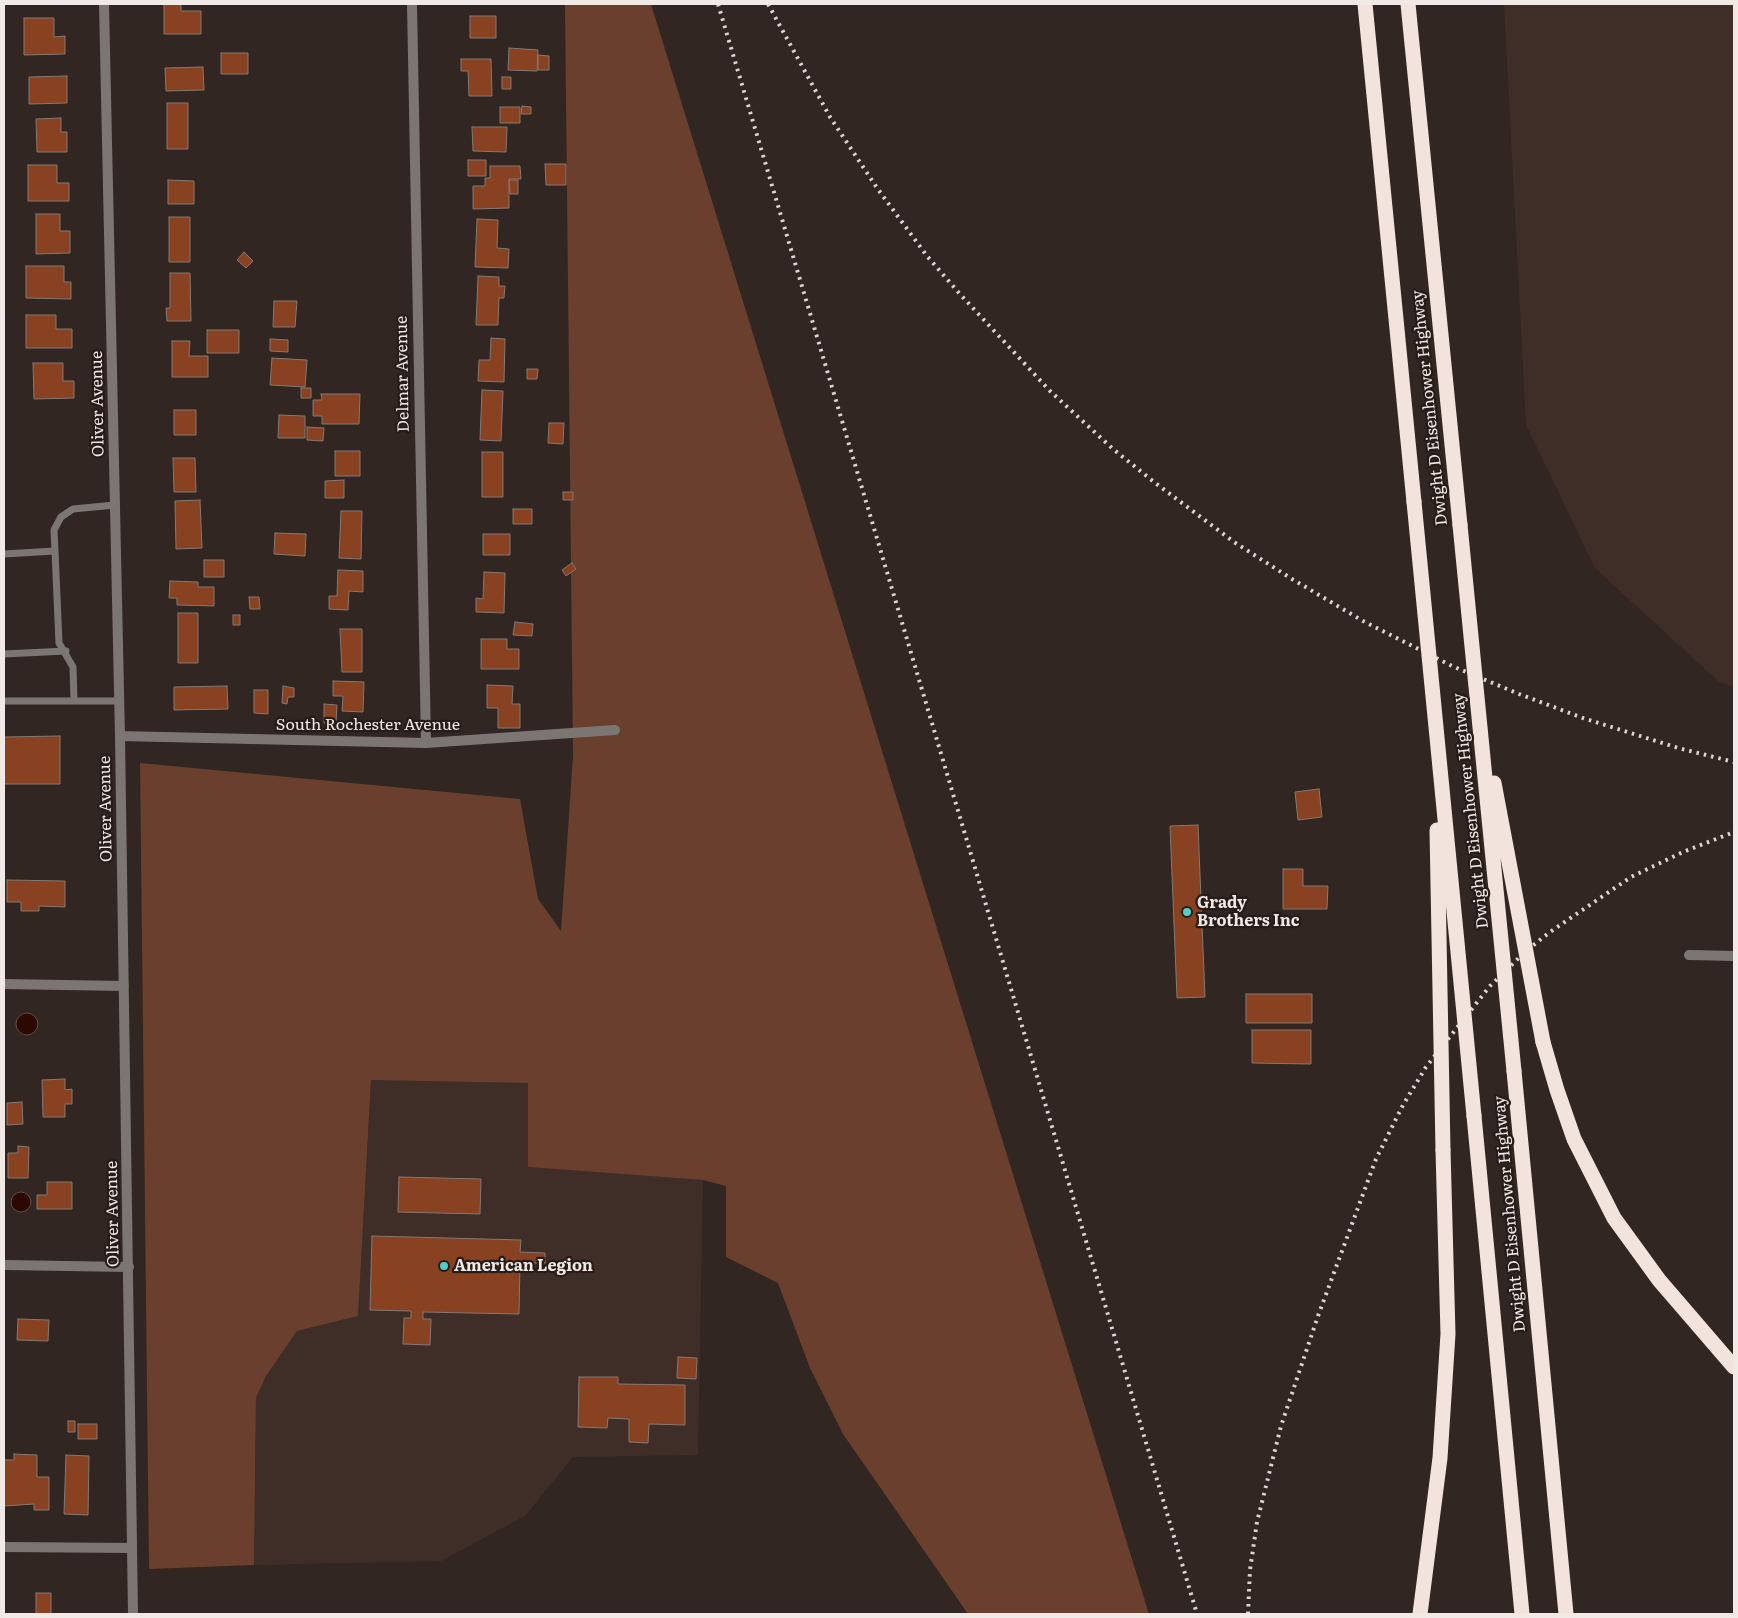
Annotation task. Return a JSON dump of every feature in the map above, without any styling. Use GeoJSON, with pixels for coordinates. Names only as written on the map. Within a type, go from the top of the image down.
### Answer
{"type":"FeatureCollection","features":[{"type":"Feature","properties":{"kind":"highway","name":"Dwight D Eisenhower Highway"},"geometry":{"type":"LineString","coordinates":[[1365,4],[1522,1614]]}},
{"type":"Feature","properties":{"kind":"highway","name":"Dwight D Eisenhower Highway"},"geometry":{"type":"LineString","coordinates":[[1408,4],[1566,1614]]}},
{"type":"Feature","properties":{"kind":"highway"},"geometry":{"type":"LineString","coordinates":[[1477,699],[1527,948],[1543,1042],[1574,1139],[1614,1218],[1653,1273],[1734,1367]]}},
{"type":"Feature","properties":{"kind":"highway"},"geometry":{"type":"LineString","coordinates":[[1420,1614],[1440,1458],[1448,1334],[1435,719]]}},
{"type":"Feature","properties":{"kind":"street","name":"Oliver Avenue"},"geometry":{"type":"LineString","coordinates":[[104,4],[120,736],[133,1614]]}},
{"type":"Feature","properties":{"kind":"street","name":"Delmar Avenue"},"geometry":{"type":"LineString","coordinates":[[412,4],[426,743]]}},
{"type":"Feature","properties":{"kind":"street","name":"South Rochester Avenue"},"geometry":{"type":"LineString","coordinates":[[120,736],[426,743],[615,730]]}},
{"type":"Feature","properties":{"kind":"street"},"geometry":{"type":"LineString","coordinates":[[1689,955],[1734,956]]}},
{"type":"Feature","properties":{"kind":"street"},"geometry":{"type":"LineString","coordinates":[[4,984],[124,986]]}},
{"type":"Feature","properties":{"kind":"street"},"geometry":{"type":"LineString","coordinates":[[4,1265],[129,1267]]}},
{"type":"Feature","properties":{"kind":"street"},"geometry":{"type":"LineString","coordinates":[[4,1547],[131,1548]]}},
{"type":"Feature","properties":{"kind":"lane"},"geometry":{"type":"LineString","coordinates":[[74,701],[73,666],[66,651],[58,643],[54,530],[61,516],[73,509],[115,505]]}},
{"type":"Feature","properties":{"kind":"lane"},"geometry":{"type":"LineString","coordinates":[[4,554],[55,551]]}},
{"type":"Feature","properties":{"kind":"lane"},"geometry":{"type":"LineString","coordinates":[[4,654],[66,651]]}},
{"type":"Feature","properties":{"kind":"lane"},"geometry":{"type":"LineString","coordinates":[[4,701],[119,700]]}},
{"type":"Feature","properties":{"kind":"shaded area"},"geometry":{"type":"Polygon","coordinates":[[[565,4],[651,4],[1149,1614],[968,1614],[843,1434],[810,1368],[778,1283],[726,1257],[726,1186],[703,1180],[528,1167],[528,1083],[371,1080],[358,1316],[297,1331],[266,1376],[256,1398],[254,1565],[149,1569],[140,763],[520,799],[538,899],[561,931],[573,756],[565,4]]]}},
{"type":"Feature","properties":{"kind":"shaded area"},"geometry":{"type":"Polygon","coordinates":[[[1504,4],[1734,4],[1734,687],[1719,682],[1595,568],[1526,425],[1504,4]]]}},
{"type":"Feature","properties":{"kind":"shaded area"},"geometry":{"type":"Polygon","coordinates":[[[27,1013],[35,1016],[38,1024],[35,1032],[27,1035],[19,1032],[16,1024],[19,1016],[27,1013]]]}},
{"type":"Feature","properties":{"kind":"shaded area"},"geometry":{"type":"Polygon","coordinates":[[[371,1080],[528,1083],[528,1167],[703,1180],[698,1455],[573,1457],[525,1516],[441,1561],[254,1565],[256,1399],[266,1376],[297,1331],[358,1316],[371,1080]]]}},
{"type":"Feature","properties":{"kind":"shaded area"},"geometry":{"type":"Polygon","coordinates":[[[21,1192],[28,1195],[31,1202],[28,1209],[21,1212],[14,1209],[11,1202],[14,1195],[21,1192]]]}},
{"type":"Feature","properties":{"kind":"building"},"geometry":{"type":"Polygon","coordinates":[[[164,4],[181,4],[181,11],[201,11],[201,34],[164,34],[164,4]]]}},
{"type":"Feature","properties":{"kind":"building"},"geometry":{"type":"Polygon","coordinates":[[[470,16],[496,16],[496,38],[470,38],[470,16]]]}},
{"type":"Feature","properties":{"kind":"building"},"geometry":{"type":"Polygon","coordinates":[[[24,18],[54,18],[54,37],[65,36],[65,54],[24,55],[24,18]]]}},
{"type":"Feature","properties":{"kind":"building"},"geometry":{"type":"Polygon","coordinates":[[[509,48],[538,50],[537,71],[508,70],[509,48]]]}},
{"type":"Feature","properties":{"kind":"building"},"geometry":{"type":"Polygon","coordinates":[[[221,53],[248,53],[248,74],[221,74],[221,53]]]}},
{"type":"Feature","properties":{"kind":"building"},"geometry":{"type":"Polygon","coordinates":[[[538,55],[549,56],[549,70],[538,70],[538,55]]]}},
{"type":"Feature","properties":{"kind":"building"},"geometry":{"type":"Polygon","coordinates":[[[461,59],[491,59],[492,96],[469,96],[468,71],[461,71],[461,59]]]}},
{"type":"Feature","properties":{"kind":"building"},"geometry":{"type":"Polygon","coordinates":[[[203,67],[204,90],[166,91],[165,68],[203,67]]]}},
{"type":"Feature","properties":{"kind":"building"},"geometry":{"type":"Polygon","coordinates":[[[67,76],[67,103],[29,104],[29,77],[67,76]]]}},
{"type":"Feature","properties":{"kind":"building"},"geometry":{"type":"Polygon","coordinates":[[[502,77],[511,77],[511,89],[502,89],[502,77]]]}},
{"type":"Feature","properties":{"kind":"building"},"geometry":{"type":"Polygon","coordinates":[[[167,103],[188,103],[188,149],[167,149],[167,103]]]}},
{"type":"Feature","properties":{"kind":"building"},"geometry":{"type":"Polygon","coordinates":[[[522,106],[531,107],[531,114],[521,114],[522,106]]]}},
{"type":"Feature","properties":{"kind":"building"},"geometry":{"type":"Polygon","coordinates":[[[500,107],[520,107],[520,123],[500,123],[500,107]]]}},
{"type":"Feature","properties":{"kind":"building"},"geometry":{"type":"Polygon","coordinates":[[[61,118],[61,132],[67,132],[67,152],[37,152],[36,119],[61,118]]]}},
{"type":"Feature","properties":{"kind":"building"},"geometry":{"type":"Polygon","coordinates":[[[472,127],[507,127],[506,152],[473,151],[472,127]]]}},
{"type":"Feature","properties":{"kind":"building"},"geometry":{"type":"Polygon","coordinates":[[[468,160],[486,160],[486,176],[468,176],[468,160]]]}},
{"type":"Feature","properties":{"kind":"building"},"geometry":{"type":"Polygon","coordinates":[[[545,164],[566,164],[566,185],[546,185],[545,164]]]}},
{"type":"Feature","properties":{"kind":"building"},"geometry":{"type":"Polygon","coordinates":[[[28,165],[57,165],[57,183],[69,183],[69,201],[28,201],[28,165]]]}},
{"type":"Feature","properties":{"kind":"building"},"geometry":{"type":"Polygon","coordinates":[[[490,166],[520,166],[521,179],[509,179],[509,208],[473,209],[473,186],[485,186],[485,178],[490,178],[490,166]]]}},
{"type":"Feature","properties":{"kind":"building"},"geometry":{"type":"Polygon","coordinates":[[[168,180],[194,181],[194,204],[168,204],[168,180]]]}},
{"type":"Feature","properties":{"kind":"building"},"geometry":{"type":"Polygon","coordinates":[[[509,180],[518,180],[518,194],[510,194],[509,180]]]}},
{"type":"Feature","properties":{"kind":"building"},"geometry":{"type":"Polygon","coordinates":[[[36,214],[60,214],[60,231],[70,231],[70,253],[36,254],[36,214]]]}},
{"type":"Feature","properties":{"kind":"building"},"geometry":{"type":"Polygon","coordinates":[[[169,217],[190,217],[190,262],[169,262],[169,217]]]}},
{"type":"Feature","properties":{"kind":"building"},"geometry":{"type":"Polygon","coordinates":[[[477,219],[498,220],[497,248],[509,249],[508,268],[475,267],[477,219]]]}},
{"type":"Feature","properties":{"kind":"building"},"geometry":{"type":"Polygon","coordinates":[[[244,252],[253,261],[246,268],[237,260],[244,252]]]}},
{"type":"Feature","properties":{"kind":"building"},"geometry":{"type":"Polygon","coordinates":[[[26,266],[64,266],[64,282],[71,282],[71,299],[26,298],[26,266]]]}},
{"type":"Feature","properties":{"kind":"building"},"geometry":{"type":"Polygon","coordinates":[[[170,273],[190,273],[191,321],[167,321],[166,308],[170,308],[170,273]]]}},
{"type":"Feature","properties":{"kind":"building"},"geometry":{"type":"Polygon","coordinates":[[[478,276],[499,277],[499,286],[505,286],[504,298],[499,298],[498,325],[476,325],[478,276]]]}},
{"type":"Feature","properties":{"kind":"building"},"geometry":{"type":"Polygon","coordinates":[[[274,301],[297,301],[295,327],[273,327],[274,301]]]}},
{"type":"Feature","properties":{"kind":"building"},"geometry":{"type":"Polygon","coordinates":[[[26,315],[56,315],[56,329],[72,329],[72,348],[26,348],[26,315]]]}},
{"type":"Feature","properties":{"kind":"building"},"geometry":{"type":"Polygon","coordinates":[[[207,330],[239,330],[239,353],[207,353],[207,330]]]}},
{"type":"Feature","properties":{"kind":"building"},"geometry":{"type":"Polygon","coordinates":[[[491,338],[505,339],[504,382],[478,381],[479,360],[490,360],[491,338]]]}},
{"type":"Feature","properties":{"kind":"building"},"geometry":{"type":"Polygon","coordinates":[[[270,339],[288,340],[288,352],[270,351],[270,339]]]}},
{"type":"Feature","properties":{"kind":"building"},"geometry":{"type":"Polygon","coordinates":[[[172,341],[190,341],[189,356],[208,356],[208,377],[172,377],[172,341]]]}},
{"type":"Feature","properties":{"kind":"building"},"geometry":{"type":"Polygon","coordinates":[[[272,358],[307,360],[305,387],[270,385],[272,358]]]}},
{"type":"Feature","properties":{"kind":"building"},"geometry":{"type":"Polygon","coordinates":[[[33,363],[63,363],[63,381],[74,381],[74,398],[34,399],[33,363]]]}},
{"type":"Feature","properties":{"kind":"building"},"geometry":{"type":"Polygon","coordinates":[[[527,369],[538,369],[537,379],[527,379],[527,369]]]}},
{"type":"Feature","properties":{"kind":"building"},"geometry":{"type":"Polygon","coordinates":[[[301,388],[311,388],[311,398],[301,398],[301,388]]]}},
{"type":"Feature","properties":{"kind":"building"},"geometry":{"type":"Polygon","coordinates":[[[482,390],[503,391],[501,441],[480,440],[482,390]]]}},
{"type":"Feature","properties":{"kind":"building"},"geometry":{"type":"Polygon","coordinates":[[[321,394],[360,394],[359,424],[322,424],[322,416],[313,416],[313,400],[322,400],[321,394]]]}},
{"type":"Feature","properties":{"kind":"building"},"geometry":{"type":"Polygon","coordinates":[[[174,410],[196,410],[196,435],[174,435],[174,410]]]}},
{"type":"Feature","properties":{"kind":"building"},"geometry":{"type":"Polygon","coordinates":[[[279,415],[305,416],[305,438],[278,438],[279,415]]]}},
{"type":"Feature","properties":{"kind":"building"},"geometry":{"type":"Polygon","coordinates":[[[549,423],[564,423],[563,444],[548,443],[549,423]]]}},
{"type":"Feature","properties":{"kind":"building"},"geometry":{"type":"Polygon","coordinates":[[[307,427],[324,428],[323,441],[307,440],[307,427]]]}},
{"type":"Feature","properties":{"kind":"building"},"geometry":{"type":"Polygon","coordinates":[[[335,451],[360,451],[360,476],[335,476],[335,451]]]}},
{"type":"Feature","properties":{"kind":"building"},"geometry":{"type":"Polygon","coordinates":[[[482,452],[503,452],[503,497],[482,497],[482,452]]]}},
{"type":"Feature","properties":{"kind":"building"},"geometry":{"type":"Polygon","coordinates":[[[173,458],[195,458],[196,492],[174,492],[173,458]]]}},
{"type":"Feature","properties":{"kind":"building"},"geometry":{"type":"Polygon","coordinates":[[[344,480],[344,498],[325,498],[325,481],[344,480]]]}},
{"type":"Feature","properties":{"kind":"building"},"geometry":{"type":"Polygon","coordinates":[[[563,492],[573,492],[573,500],[563,500],[563,492]]]}},
{"type":"Feature","properties":{"kind":"building"},"geometry":{"type":"Polygon","coordinates":[[[200,500],[202,548],[176,549],[175,501],[200,500]]]}},
{"type":"Feature","properties":{"kind":"building"},"geometry":{"type":"Polygon","coordinates":[[[513,509],[532,509],[532,524],[513,524],[513,509]]]}},
{"type":"Feature","properties":{"kind":"building"},"geometry":{"type":"Polygon","coordinates":[[[341,511],[362,511],[361,559],[339,558],[341,511]]]}},
{"type":"Feature","properties":{"kind":"building"},"geometry":{"type":"Polygon","coordinates":[[[275,533],[306,534],[305,556],[274,554],[275,533]]]}},
{"type":"Feature","properties":{"kind":"building"},"geometry":{"type":"Polygon","coordinates":[[[483,534],[510,534],[510,555],[483,555],[483,534]]]}},
{"type":"Feature","properties":{"kind":"building"},"geometry":{"type":"Polygon","coordinates":[[[204,560],[224,560],[224,577],[204,577],[204,560]]]}},
{"type":"Feature","properties":{"kind":"building"},"geometry":{"type":"Polygon","coordinates":[[[572,563],[576,569],[566,576],[562,570],[572,563]]]}},
{"type":"Feature","properties":{"kind":"building"},"geometry":{"type":"Polygon","coordinates":[[[338,570],[363,571],[363,592],[349,591],[348,610],[329,609],[329,596],[337,596],[338,570]]]}},
{"type":"Feature","properties":{"kind":"building"},"geometry":{"type":"Polygon","coordinates":[[[484,572],[505,573],[504,613],[476,612],[476,598],[483,599],[484,572]]]}},
{"type":"Feature","properties":{"kind":"building"},"geometry":{"type":"Polygon","coordinates":[[[170,581],[198,582],[198,587],[214,587],[214,606],[177,605],[177,598],[169,598],[170,581]]]}},
{"type":"Feature","properties":{"kind":"building"},"geometry":{"type":"Polygon","coordinates":[[[249,597],[259,597],[260,609],[250,609],[249,597]]]}},
{"type":"Feature","properties":{"kind":"building"},"geometry":{"type":"Polygon","coordinates":[[[178,613],[198,613],[198,663],[178,663],[178,613]]]}},
{"type":"Feature","properties":{"kind":"building"},"geometry":{"type":"Polygon","coordinates":[[[233,615],[240,615],[240,625],[233,625],[233,615]]]}},
{"type":"Feature","properties":{"kind":"building"},"geometry":{"type":"Polygon","coordinates":[[[515,622],[533,624],[532,636],[513,635],[515,622]]]}},
{"type":"Feature","properties":{"kind":"building"},"geometry":{"type":"Polygon","coordinates":[[[340,629],[362,629],[362,672],[342,672],[340,629]]]}},
{"type":"Feature","properties":{"kind":"building"},"geometry":{"type":"Polygon","coordinates":[[[481,639],[507,639],[507,649],[519,649],[519,669],[481,669],[481,639]]]}},
{"type":"Feature","properties":{"kind":"building"},"geometry":{"type":"Polygon","coordinates":[[[333,681],[364,682],[363,712],[342,711],[343,696],[333,696],[333,681]]]}},
{"type":"Feature","properties":{"kind":"building"},"geometry":{"type":"Polygon","coordinates":[[[487,685],[513,686],[512,704],[520,704],[520,728],[498,728],[498,708],[487,708],[487,685]]]}},
{"type":"Feature","properties":{"kind":"building"},"geometry":{"type":"Polygon","coordinates":[[[227,686],[228,709],[174,710],[174,687],[227,686]]]}},
{"type":"Feature","properties":{"kind":"building"},"geometry":{"type":"Polygon","coordinates":[[[283,686],[294,688],[294,697],[288,697],[287,704],[282,703],[283,686]]]}},
{"type":"Feature","properties":{"kind":"building"},"geometry":{"type":"Polygon","coordinates":[[[254,690],[268,690],[268,714],[254,713],[254,690]]]}},
{"type":"Feature","properties":{"kind":"building"},"geometry":{"type":"Polygon","coordinates":[[[324,704],[337,705],[336,723],[324,723],[324,704]]]}},
{"type":"Feature","properties":{"kind":"building"},"geometry":{"type":"Polygon","coordinates":[[[60,736],[60,784],[4,784],[4,737],[60,736]]]}},
{"type":"Feature","properties":{"kind":"building"},"geometry":{"type":"Polygon","coordinates":[[[1319,789],[1322,817],[1298,820],[1295,792],[1319,789]]]}},
{"type":"Feature","properties":{"kind":"building","name":"Grady Brothers Inc"},"geometry":{"type":"Polygon","coordinates":[[[1198,825],[1205,997],[1177,998],[1170,826],[1198,825]]]}},
{"type":"Feature","properties":{"kind":"building"},"geometry":{"type":"Polygon","coordinates":[[[1283,869],[1303,869],[1303,886],[1328,886],[1327,909],[1283,909],[1283,869]]]}},
{"type":"Feature","properties":{"kind":"building"},"geometry":{"type":"Polygon","coordinates":[[[7,880],[65,881],[65,907],[39,906],[39,911],[21,911],[21,902],[7,902],[7,880]]]}},
{"type":"Feature","properties":{"kind":"building"},"geometry":{"type":"Polygon","coordinates":[[[1246,994],[1312,994],[1312,1023],[1246,1023],[1246,994]]]}},
{"type":"Feature","properties":{"kind":"building"},"geometry":{"type":"Polygon","coordinates":[[[1252,1030],[1311,1030],[1311,1064],[1252,1063],[1252,1030]]]}},
{"type":"Feature","properties":{"kind":"building"},"geometry":{"type":"Polygon","coordinates":[[[65,1079],[65,1090],[72,1089],[72,1104],[65,1104],[65,1117],[43,1117],[42,1080],[65,1079]]]}},
{"type":"Feature","properties":{"kind":"building"},"geometry":{"type":"Polygon","coordinates":[[[22,1102],[23,1124],[7,1125],[7,1103],[22,1102]]]}},
{"type":"Feature","properties":{"kind":"building"},"geometry":{"type":"Polygon","coordinates":[[[18,1146],[29,1147],[28,1178],[8,1178],[8,1153],[18,1153],[18,1146]]]}},
{"type":"Feature","properties":{"kind":"building"},"geometry":{"type":"Polygon","coordinates":[[[399,1177],[481,1179],[480,1214],[398,1212],[399,1177]]]}},
{"type":"Feature","properties":{"kind":"building"},"geometry":{"type":"Polygon","coordinates":[[[47,1182],[72,1182],[72,1209],[37,1209],[37,1195],[47,1195],[47,1182]]]}},
{"type":"Feature","properties":{"kind":"building"},"geometry":{"type":"Polygon","coordinates":[[[372,1236],[521,1240],[520,1252],[545,1253],[545,1263],[520,1263],[519,1314],[423,1312],[423,1319],[431,1319],[430,1345],[403,1344],[404,1318],[411,1318],[411,1311],[370,1310],[372,1236]]]}},
{"type":"Feature","properties":{"kind":"building"},"geometry":{"type":"Polygon","coordinates":[[[18,1319],[49,1320],[48,1341],[17,1340],[18,1319]]]}},
{"type":"Feature","properties":{"kind":"building"},"geometry":{"type":"Polygon","coordinates":[[[678,1357],[697,1358],[696,1379],[677,1378],[678,1357]]]}},
{"type":"Feature","properties":{"kind":"building"},"geometry":{"type":"Polygon","coordinates":[[[579,1377],[618,1377],[618,1384],[685,1385],[685,1425],[649,1424],[648,1443],[629,1442],[629,1419],[608,1418],[607,1428],[578,1427],[579,1377]]]}},
{"type":"Feature","properties":{"kind":"building"},"geometry":{"type":"Polygon","coordinates":[[[68,1421],[75,1421],[75,1432],[68,1432],[68,1421]]]}},
{"type":"Feature","properties":{"kind":"building"},"geometry":{"type":"Polygon","coordinates":[[[78,1424],[97,1424],[97,1439],[78,1439],[78,1424]]]}},
{"type":"Feature","properties":{"kind":"building"},"geometry":{"type":"Polygon","coordinates":[[[14,1454],[37,1455],[37,1477],[49,1477],[49,1510],[34,1510],[34,1504],[4,1506],[4,1460],[14,1460],[14,1454]]]}},
{"type":"Feature","properties":{"kind":"building"},"geometry":{"type":"Polygon","coordinates":[[[66,1455],[89,1456],[88,1515],[64,1514],[66,1455]]]}},
{"type":"Feature","properties":{"kind":"building"},"geometry":{"type":"Polygon","coordinates":[[[36,1593],[51,1593],[51,1614],[36,1614],[36,1593]]]}},
{"type":"Feature","properties":{"kind":"railway"},"geometry":{"type":"LineString","coordinates":[[718,4],[1197,1614]]}},
{"type":"Feature","properties":{"kind":"railway"},"geometry":{"type":"LineString","coordinates":[[768,4],[830,117],[877,188],[927,256],[1050,391],[1113,449],[1154,482],[1234,542],[1292,579],[1363,621],[1452,666],[1583,718],[1678,748],[1734,762]]}},
{"type":"Feature","properties":{"kind":"railway"},"geometry":{"type":"LineString","coordinates":[[1248,1614],[1250,1570],[1257,1522],[1281,1426],[1318,1316],[1376,1159],[1403,1105],[1426,1067],[1490,986],[1526,951],[1550,932],[1631,877],[1683,852],[1734,832]]}},
{"type":"Feature","properties":{"kind":"place","name":"Grady Brothers Inc"},"geometry":{"type":"Point","coordinates":[1187,912]}},
{"type":"Feature","properties":{"kind":"place","name":"American Legion"},"geometry":{"type":"Point","coordinates":[444,1266]}}]}
